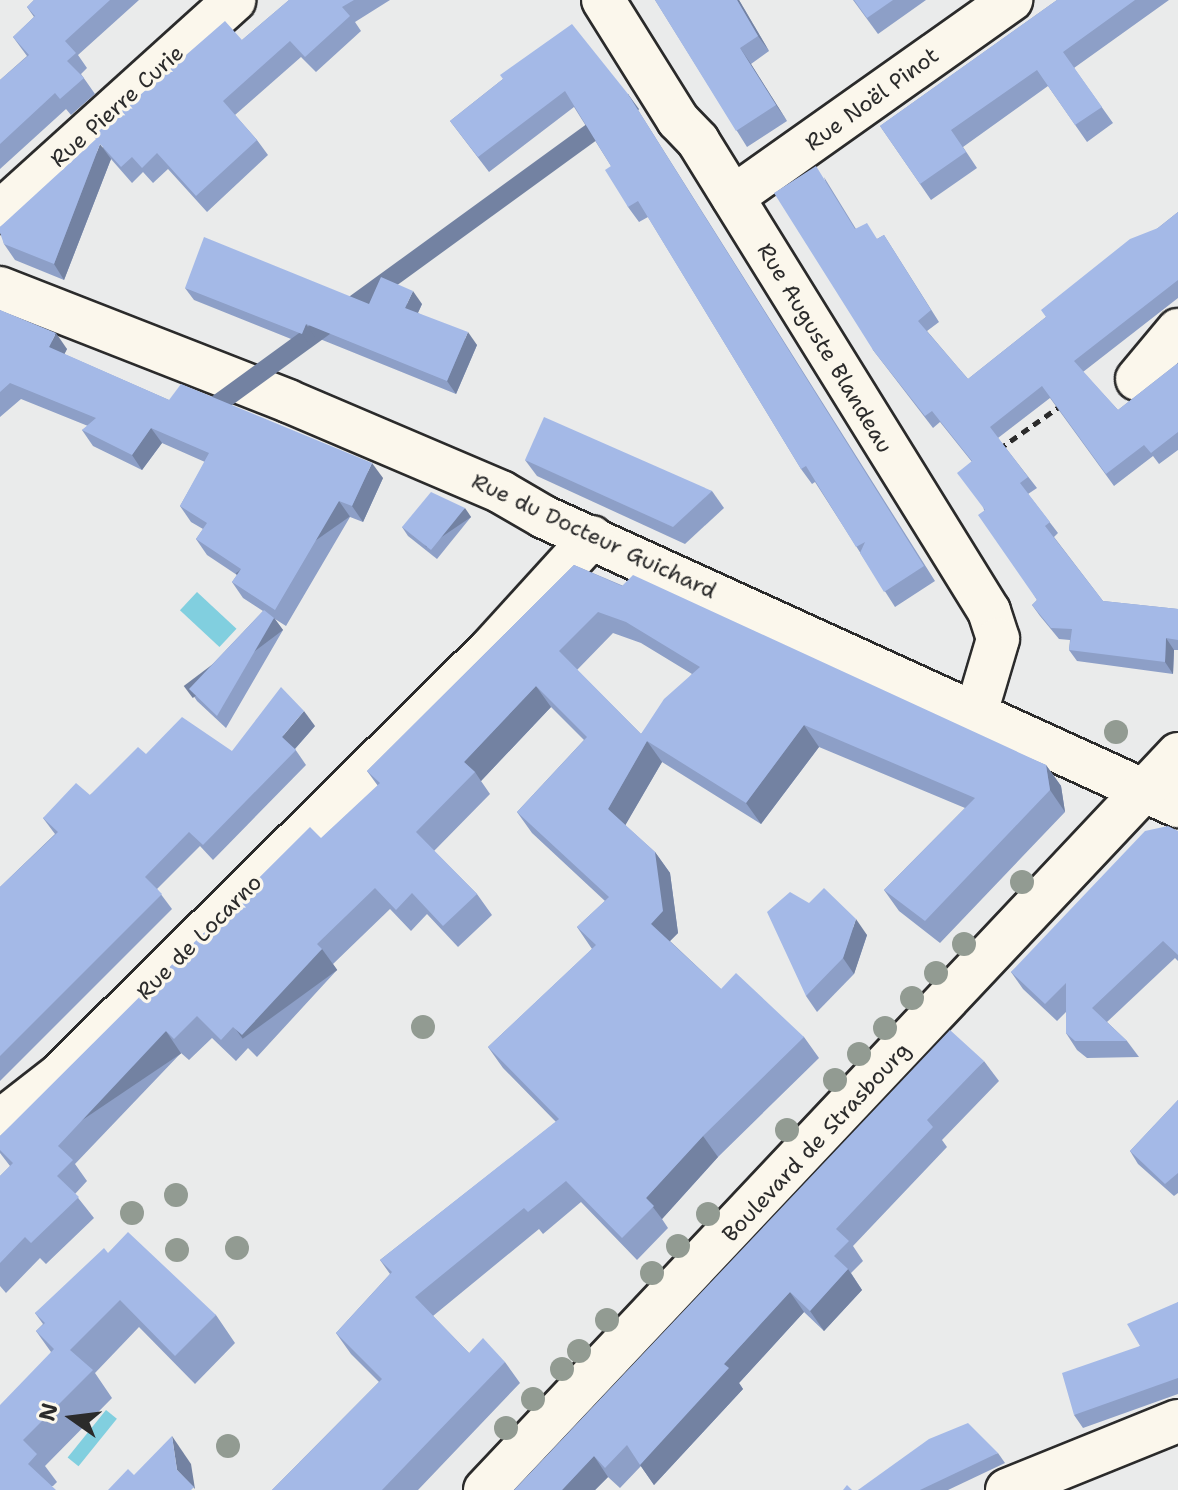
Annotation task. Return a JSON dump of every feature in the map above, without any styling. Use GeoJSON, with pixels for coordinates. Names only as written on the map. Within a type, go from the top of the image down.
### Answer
{"type":"FeatureCollection","features":[{"type":"Feature","properties":{"kind":"street","name":"Rue Pierre Curie"},"geometry":{"type":"LineString","coordinates":[[0,212],[235,0]]}},
{"type":"Feature","properties":{"kind":"street","name":"Rue Auguste Blandeau"},"geometry":{"type":"LineString","coordinates":[[603,0],[733,197],[993,620],[998,639],[977,710]]}},
{"type":"Feature","properties":{"kind":"street","name":"Rue Noël Pinot"},"geometry":{"type":"LineString","coordinates":[[733,197],[1011,0]]}},
{"type":"Feature","properties":{"kind":"street","name":"Rue du Docteur Guichard"},"geometry":{"type":"LineString","coordinates":[[0,288],[288,401],[501,492],[592,537],[977,710],[1162,799]]}},
{"type":"Feature","properties":{"kind":"street"},"geometry":{"type":"LineString","coordinates":[[1137,379],[1178,330]]}},
{"type":"Feature","properties":{"kind":"street","name":"Rue de Locarno"},"geometry":{"type":"LineString","coordinates":[[0,1121],[71,1064],[491,648],[592,537]]}},
{"type":"Feature","properties":{"kind":"street","name":"Boulevard de Strasbourg"},"geometry":{"type":"LineString","coordinates":[[485,1490],[1162,799],[1178,754]]}},
{"type":"Feature","properties":{"kind":"street"},"geometry":{"type":"LineString","coordinates":[[1007,1490],[1070,1478],[1178,1421]]}},
{"type":"Feature","properties":{"kind":"path"},"geometry":{"type":"LineString","coordinates":[[994,452],[1066,403]]}},
{"type":"Feature","properties":{"kind":"water"},"geometry":{"type":"Polygon","coordinates":[[[197,592],[236,629],[219,647],[180,610],[197,592]]]}},
{"type":"Feature","properties":{"kind":"water"},"geometry":{"type":"Polygon","coordinates":[[[106,1410],[117,1419],[78,1466],[68,1457],[106,1410]]]}},
{"type":"Feature","properties":{"kind":"building"},"geometry":{"type":"Polygon","coordinates":[[[34,0],[110,0],[65,41],[76,53],[67,61],[84,78],[60,99],[55,93],[0,144],[0,80],[29,55],[13,37],[35,16],[27,7],[34,0]]]}},
{"type":"Feature","properties":{"kind":"building"},"geometry":{"type":"Polygon","coordinates":[[[289,0],[354,0],[342,7],[350,16],[305,57],[290,41],[223,101],[257,140],[196,196],[157,153],[142,168],[132,157],[121,167],[100,144],[54,264],[4,244],[0,227],[96,139],[93,136],[225,21],[242,40],[289,0]]]}},
{"type":"Feature","properties":{"kind":"building"},"geometry":{"type":"Polygon","coordinates":[[[655,0],[737,0],[758,36],[740,48],[776,105],[736,131],[655,0]]]}},
{"type":"Feature","properties":{"kind":"building"},"geometry":{"type":"Polygon","coordinates":[[[854,0],[893,0],[867,18],[854,0]]]}},
{"type":"Feature","properties":{"kind":"building"},"geometry":{"type":"Polygon","coordinates":[[[1057,0],[1135,0],[1063,52],[1102,107],[1075,125],[1037,70],[951,130],[966,152],[920,184],[880,126],[1057,0]]]}},
{"type":"Feature","properties":{"kind":"building"},"geometry":{"type":"Polygon","coordinates":[[[572,24],[628,94],[924,566],[884,592],[860,553],[865,542],[856,547],[806,466],[801,469],[638,201],[628,207],[605,170],[611,166],[565,91],[478,157],[450,121],[503,79],[500,75],[572,24]]]}},
{"type":"Feature","properties":{"kind":"building"},"geometry":{"type":"Polygon","coordinates":[[[816,166],[855,229],[867,223],[877,239],[884,235],[931,310],[918,321],[968,379],[1046,317],[1041,310],[1130,239],[1158,228],[1178,212],[1178,280],[1074,361],[1118,410],[1178,363],[1178,432],[1151,453],[1144,445],[1106,474],[1042,386],[990,427],[1028,477],[1020,483],[1050,522],[1045,526],[1103,601],[1178,609],[1178,640],[1166,638],[1165,662],[1069,650],[1072,629],[1051,628],[1032,605],[1037,600],[978,515],[985,510],[957,473],[972,461],[932,411],[925,416],[873,350],[774,193],[816,166]]]}},
{"type":"Feature","properties":{"kind":"building"},"geometry":{"type":"Polygon","coordinates":[[[204,237],[369,304],[381,277],[413,291],[405,308],[468,332],[447,381],[306,324],[302,334],[185,288],[204,237]]]}},
{"type":"Feature","properties":{"kind":"building"},"geometry":{"type":"Polygon","coordinates":[[[0,310],[56,333],[49,347],[169,400],[181,384],[372,463],[352,506],[339,501],[275,610],[232,582],[241,569],[196,539],[207,523],[180,506],[209,453],[151,428],[132,455],[82,430],[96,418],[10,383],[0,392],[0,310]]]}},
{"type":"Feature","properties":{"kind":"building"},"geometry":{"type":"Polygon","coordinates":[[[544,417],[712,491],[673,527],[525,460],[544,417]]]}},
{"type":"Feature","properties":{"kind":"building"},"geometry":{"type":"Polygon","coordinates":[[[431,492],[465,508],[431,550],[402,527],[431,492]]]}},
{"type":"Feature","properties":{"kind":"building"},"geometry":{"type":"Polygon","coordinates":[[[574,565],[622,586],[633,575],[1046,765],[1050,790],[925,921],[884,890],[975,798],[804,725],[746,803],[647,741],[608,809],[655,852],[663,911],[651,924],[721,989],[736,973],[804,1037],[703,1136],[646,1198],[654,1206],[622,1238],[566,1181],[528,1212],[524,1208],[415,1297],[469,1353],[483,1338],[505,1362],[382,1490],[272,1490],[382,1379],[336,1333],[392,1272],[380,1260],[559,1119],[488,1047],[596,945],[577,927],[609,897],[517,812],[587,737],[536,686],[464,762],[475,772],[416,832],[477,894],[443,926],[412,893],[396,910],[375,888],[317,944],[322,949],[242,1035],[233,1027],[221,1040],[197,1016],[174,1039],[166,1031],[58,1146],[73,1160],[57,1176],[79,1197],[31,1243],[25,1237],[0,1263],[0,1176],[13,1163],[0,1150],[0,1136],[310,827],[321,838],[380,783],[367,771],[574,565]],[[598,612],[559,651],[641,734],[664,699],[700,667],[626,622],[598,612]]]}},
{"type":"Feature","properties":{"kind":"building"},"geometry":{"type":"Polygon","coordinates":[[[264,610],[274,618],[217,716],[189,689],[264,610]]]}},
{"type":"Feature","properties":{"kind":"building"},"geometry":{"type":"Polygon","coordinates":[[[281,687],[304,711],[282,737],[296,750],[203,845],[189,832],[145,877],[162,894],[0,1056],[0,887],[58,832],[43,818],[76,783],[90,795],[138,747],[146,754],[182,717],[232,751],[281,687]]]}},
{"type":"Feature","properties":{"kind":"building"},"geometry":{"type":"Polygon","coordinates":[[[1168,826],[1178,831],[1178,955],[1163,941],[1092,1008],[1127,1041],[1075,1041],[1066,1033],[1066,983],[1045,1004],[1011,972],[1145,831],[1168,826]]]}},
{"type":"Feature","properties":{"kind":"building"},"geometry":{"type":"Polygon","coordinates":[[[824,888],[856,919],[843,958],[806,996],[767,912],[790,892],[809,903],[824,888]]]}},
{"type":"Feature","properties":{"kind":"building"},"geometry":{"type":"Polygon","coordinates":[[[950,1030],[984,1061],[927,1120],[933,1127],[836,1229],[849,1241],[834,1256],[848,1269],[810,1311],[790,1292],[724,1364],[729,1368],[640,1465],[627,1445],[605,1468],[594,1456],[562,1490],[514,1490],[950,1030]]]}},
{"type":"Feature","properties":{"kind":"building"},"geometry":{"type":"Polygon","coordinates":[[[1178,1100],[1178,1173],[1165,1184],[1130,1151],[1178,1100]]]}},
{"type":"Feature","properties":{"kind":"building"},"geometry":{"type":"Polygon","coordinates":[[[128,1232],[216,1315],[175,1356],[120,1300],[70,1350],[93,1370],[23,1440],[37,1454],[28,1464],[56,1490],[0,1490],[0,1405],[54,1349],[36,1331],[45,1323],[35,1313],[104,1248],[108,1253],[128,1232]]]}},
{"type":"Feature","properties":{"kind":"building"},"geometry":{"type":"Polygon","coordinates":[[[1178,1302],[1178,1378],[1074,1415],[1062,1373],[1140,1346],[1127,1324],[1178,1302]]]}},
{"type":"Feature","properties":{"kind":"building"},"geometry":{"type":"Polygon","coordinates":[[[968,1423],[998,1453],[920,1490],[858,1490],[929,1439],[968,1423]]]}},
{"type":"Feature","properties":{"kind":"building"},"geometry":{"type":"Polygon","coordinates":[[[172,1436],[177,1470],[194,1487],[191,1490],[108,1490],[128,1469],[134,1475],[172,1436]]]}}]}
